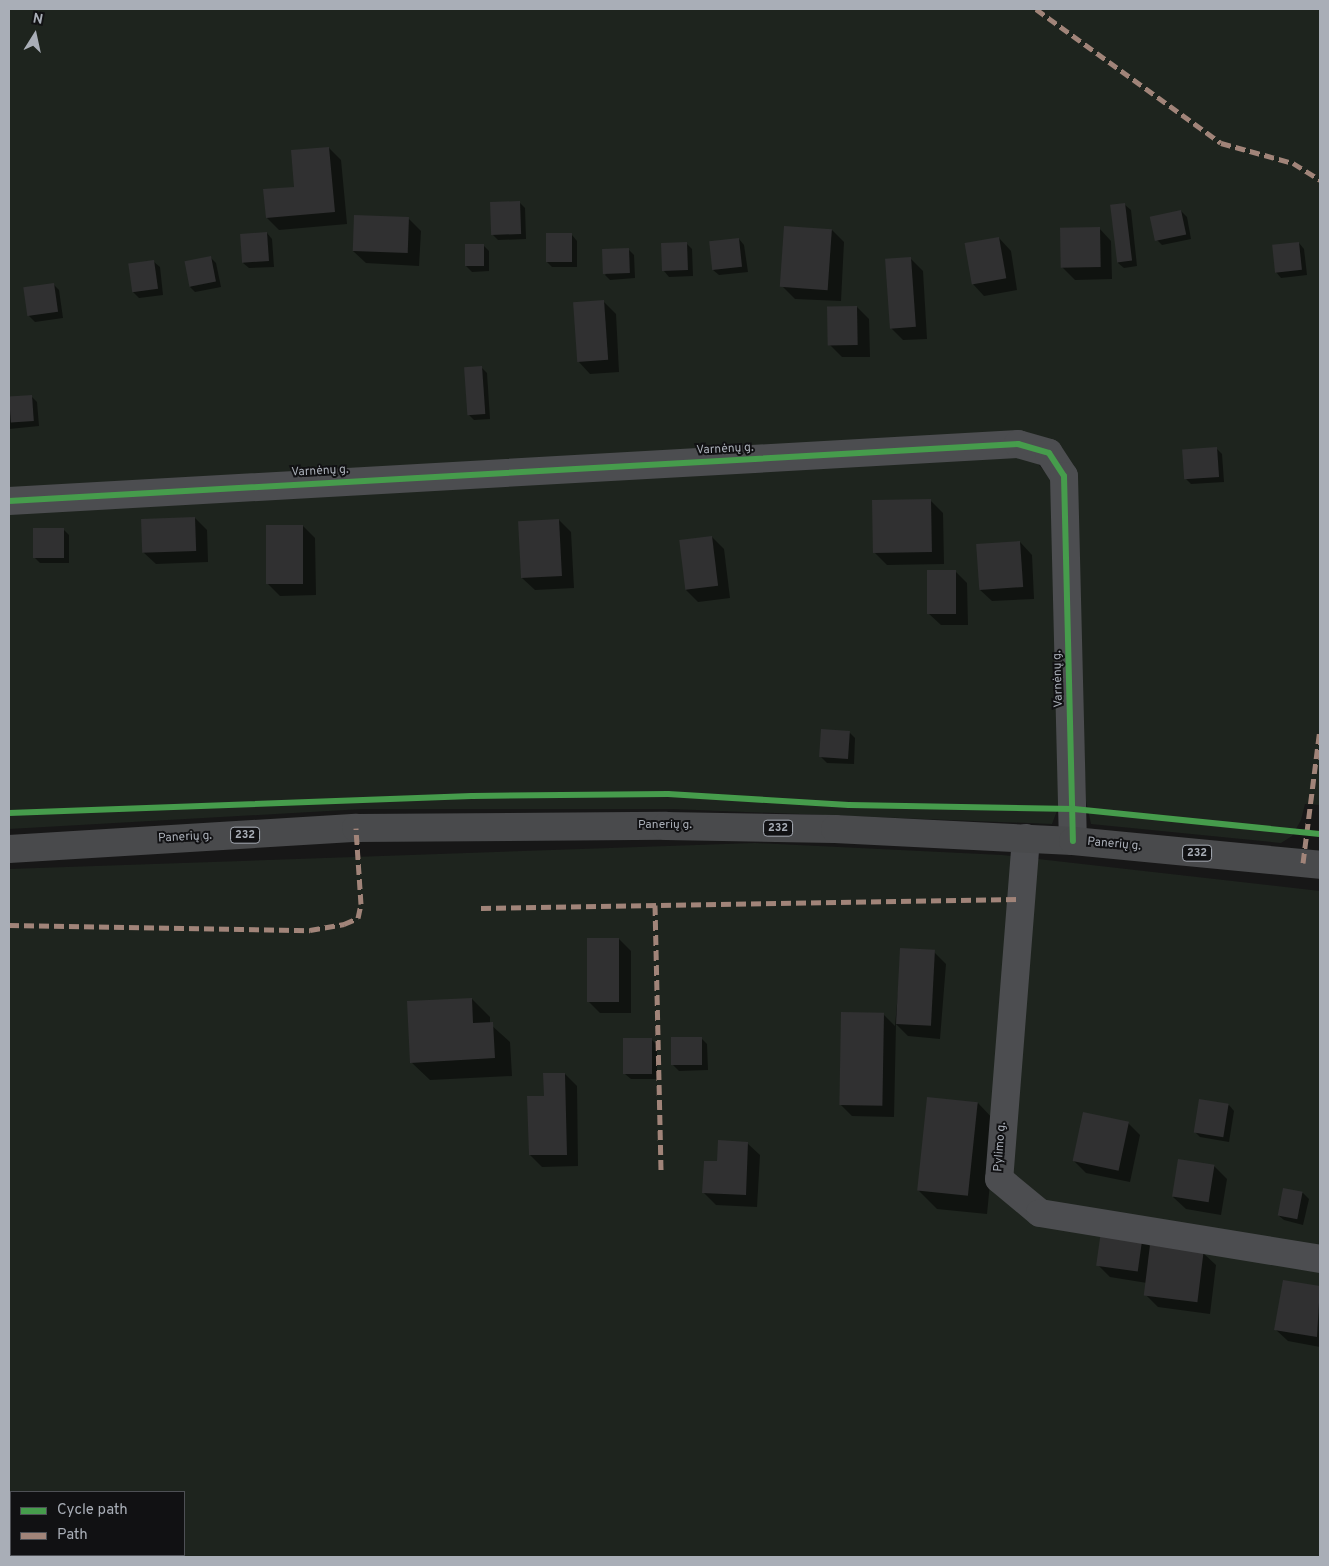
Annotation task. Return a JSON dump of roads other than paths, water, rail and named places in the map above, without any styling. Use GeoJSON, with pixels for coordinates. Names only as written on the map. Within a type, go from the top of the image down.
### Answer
{"type":"FeatureCollection","features":[{"type":"Feature","properties":{"kind":"main road","name":"Panerių g."},"geometry":{"type":"LineString","coordinates":[[9,849],[356,828],[834,829],[1073,841],[1320,865]]}},
{"type":"Feature","properties":{"kind":"street","name":"Varnėnų g."},"geometry":{"type":"LineString","coordinates":[[9,501],[1018,444],[1049,452],[1064,476],[1073,841]]}},
{"type":"Feature","properties":{"kind":"street","name":"Pylimo g."},"geometry":{"type":"LineString","coordinates":[[1026,838],[999,1180],[1040,1213],[1320,1259]]}}]}
